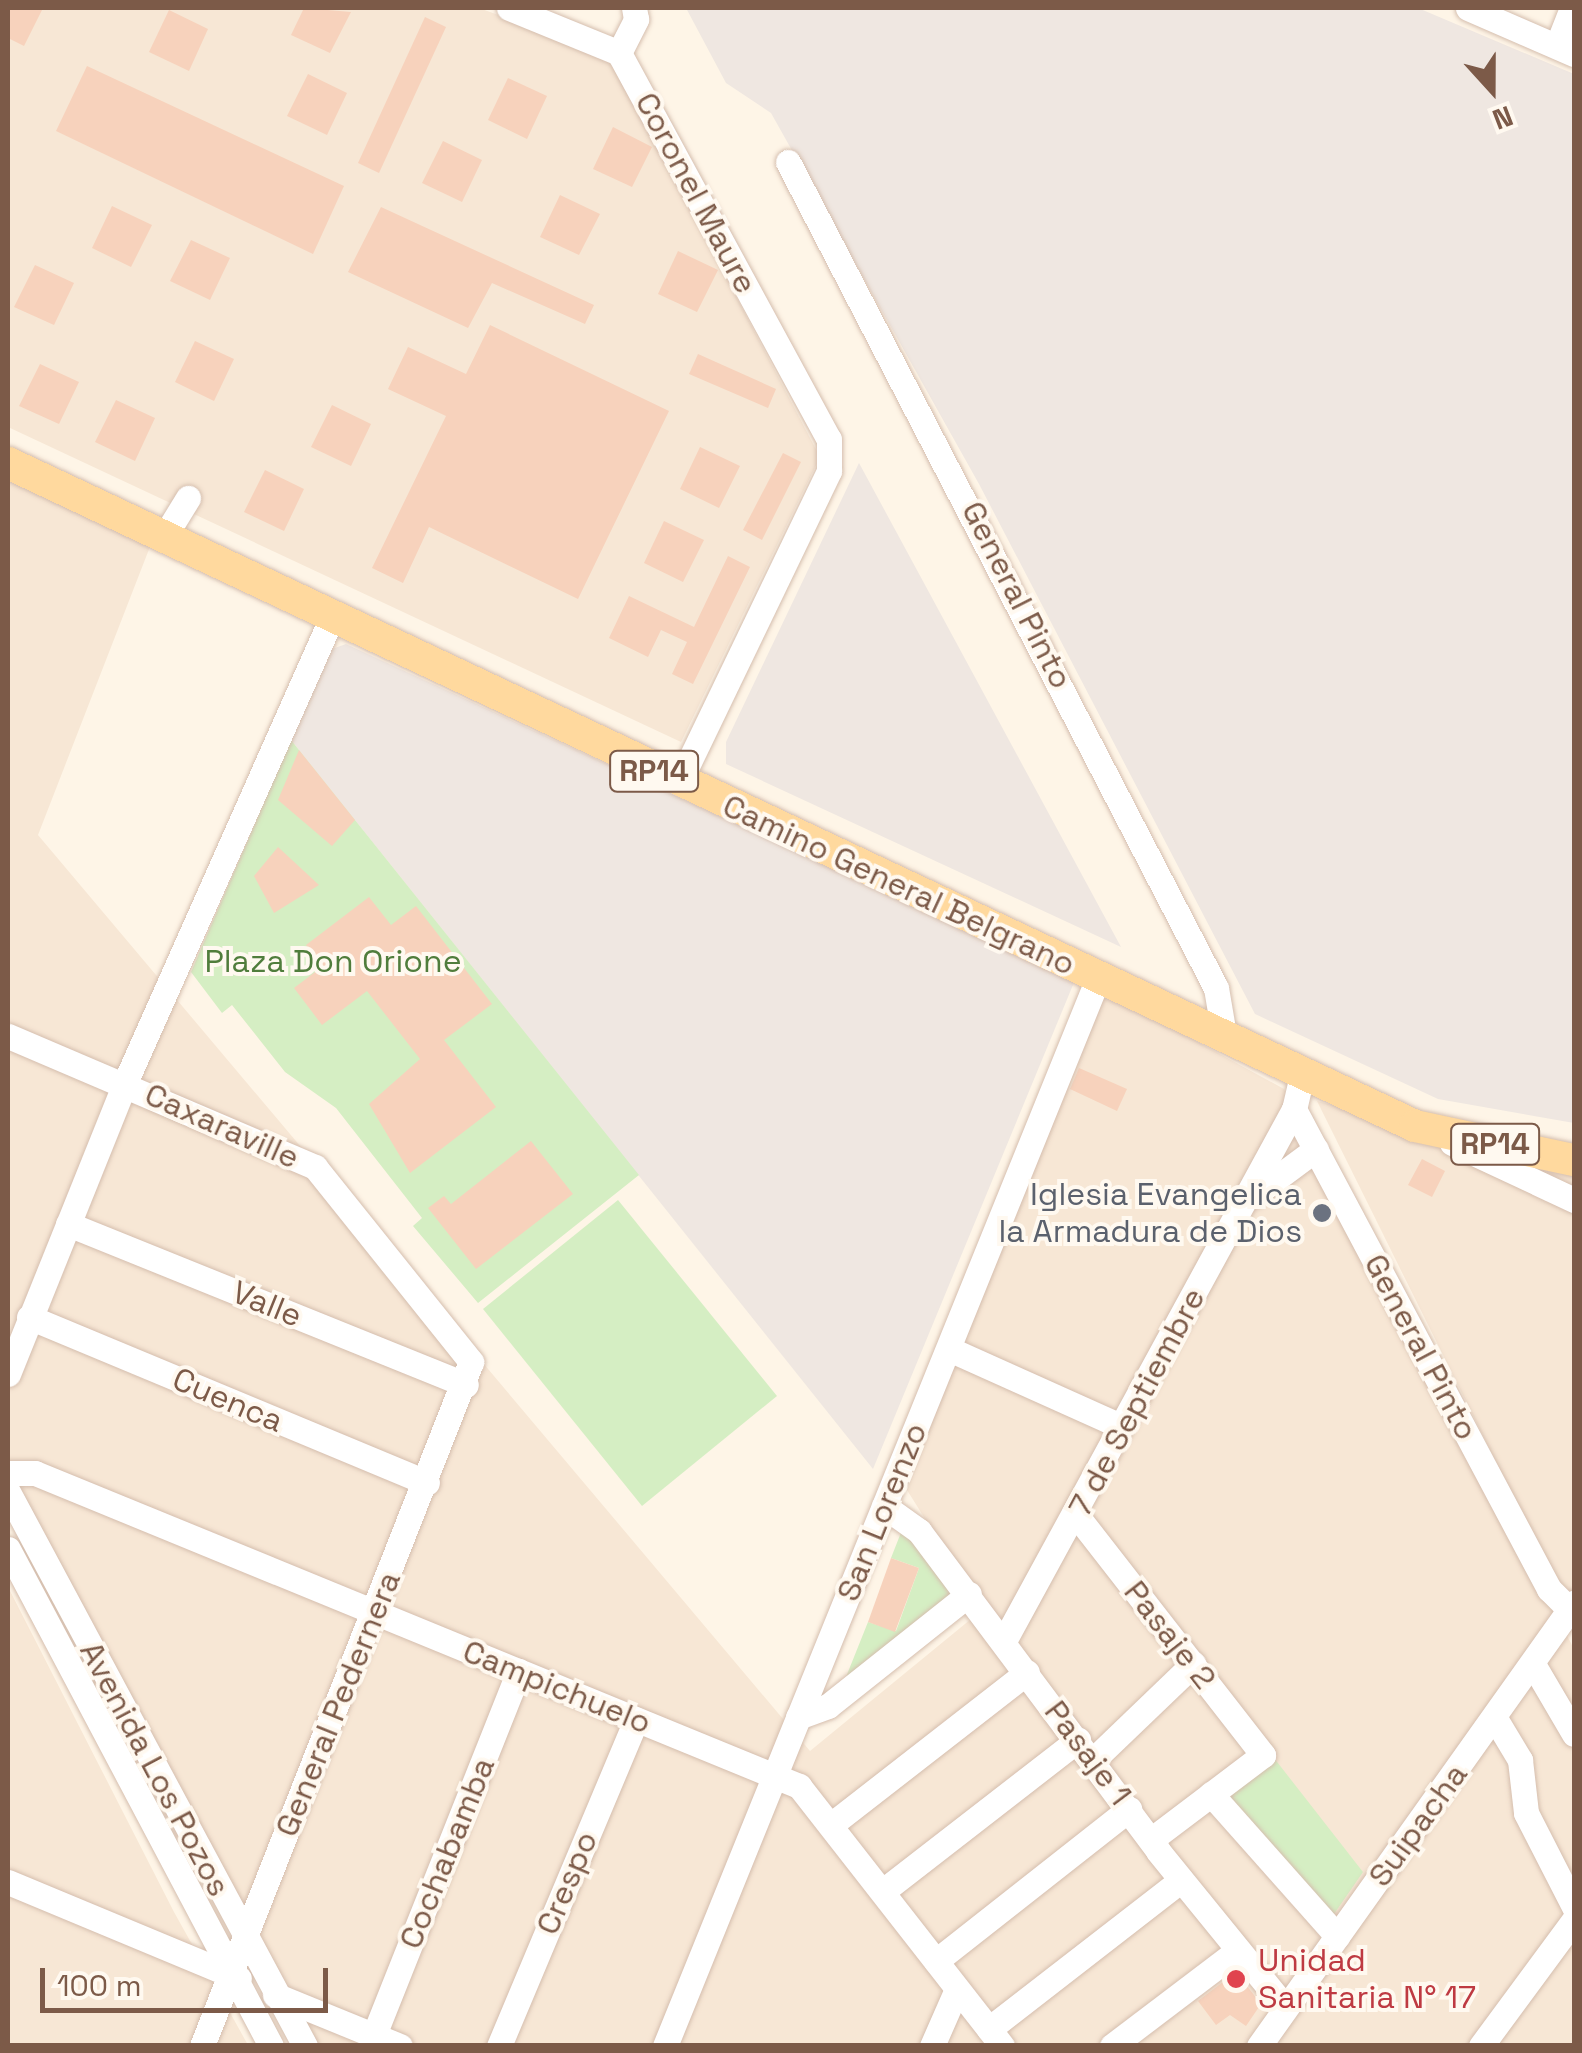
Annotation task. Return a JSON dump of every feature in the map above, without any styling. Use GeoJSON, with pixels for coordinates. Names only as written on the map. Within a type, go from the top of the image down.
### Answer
{"type":"FeatureCollection","features":[{"type":"Feature","properties":{"kind":"main road","name":"Camino General Belgrano"},"geometry":{"type":"LineString","coordinates":[[8,463],[679,783],[1415,1126]]}},
{"type":"Feature","properties":{"kind":"main road","name":"RP14"},"geometry":{"type":"LineString","coordinates":[[1415,1126],[1574,1160]]}},
{"type":"Feature","properties":{"kind":"street","name":"Coronel Maure"},"geometry":{"type":"LineString","coordinates":[[509,8],[619,53],[828,439],[830,471],[679,783]]}},
{"type":"Feature","properties":{"kind":"street"},"geometry":{"type":"LineString","coordinates":[[619,53],[636,19],[634,8]]}},
{"type":"Feature","properties":{"kind":"street"},"geometry":{"type":"LineString","coordinates":[[1468,8],[1566,50],[1572,8]]}},
{"type":"Feature","properties":{"kind":"street","name":"General Pinto"},"geometry":{"type":"LineString","coordinates":[[788,162],[1216,988],[1224,1035]]}},
{"type":"Feature","properties":{"kind":"street"},"geometry":{"type":"LineString","coordinates":[[164,537],[188,498]]}},
{"type":"Feature","properties":{"kind":"street"},"geometry":{"type":"LineString","coordinates":[[8,1374],[125,1084],[332,616]]}},
{"type":"Feature","properties":{"kind":"street","name":"San Lorenzo"},"geometry":{"type":"LineString","coordinates":[[665,2046],[1098,978]]}},
{"type":"Feature","properties":{"kind":"street","name":"Caxaraville"},"geometry":{"type":"LineString","coordinates":[[8,1036],[315,1167],[468,1373]]}},
{"type":"Feature","properties":{"kind":"street"},"geometry":{"type":"LineString","coordinates":[[1294,1109],[1302,1075]]}},
{"type":"Feature","properties":{"kind":"street","name":"General Pinto"},"geometry":{"type":"LineString","coordinates":[[1294,1109],[1548,1589],[1572,1606]]}},
{"type":"Feature","properties":{"kind":"street","name":"7 de Septiembre"},"geometry":{"type":"LineString","coordinates":[[1004,1640],[1077,1516],[1118,1425],[1294,1109]]}},
{"type":"Feature","properties":{"kind":"street","name":"Camino General Belgrano"},"geometry":{"type":"LineString","coordinates":[[1415,1126],[1574,1200]]}},
{"type":"Feature","properties":{"kind":"street"},"geometry":{"type":"LineString","coordinates":[[1246,1200],[1316,1149]]}},
{"type":"Feature","properties":{"kind":"street","name":"Valle"},"geometry":{"type":"LineString","coordinates":[[68,1224],[468,1373]]}},
{"type":"Feature","properties":{"kind":"street","name":"Cuenca"},"geometry":{"type":"LineString","coordinates":[[29,1317],[427,1483]]}},
{"type":"Feature","properties":{"kind":"street"},"geometry":{"type":"LineString","coordinates":[[949,1349],[1118,1425]]}},
{"type":"Feature","properties":{"kind":"street","name":"General Pedernera"},"geometry":{"type":"LineString","coordinates":[[202,2046],[232,1974],[243,1934],[377,1614],[468,1373]]}},
{"type":"Feature","properties":{"kind":"street","name":"Campichuelo"},"geometry":{"type":"LineString","coordinates":[[8,1474],[35,1473],[809,1792],[995,2037]]}},
{"type":"Feature","properties":{"kind":"street","name":"Avenida Los Pozos"},"geometry":{"type":"LineString","coordinates":[[8,1492],[304,2046]]}},
{"type":"Feature","properties":{"kind":"street","name":"Pasaje 1"},"geometry":{"type":"LineString","coordinates":[[884,1506],[920,1530],[1181,1880],[1286,2007]]}},
{"type":"Feature","properties":{"kind":"street","name":"Pasaje 2"},"geometry":{"type":"LineString","coordinates":[[1077,1516],[1263,1755],[1211,1794]]}},
{"type":"Feature","properties":{"kind":"street","name":"Avenida Los Pozos"},"geometry":{"type":"LineString","coordinates":[[8,1549],[270,2046]]}},
{"type":"Feature","properties":{"kind":"street"},"geometry":{"type":"LineString","coordinates":[[798,1717],[828,1706],[969,1594]]}},
{"type":"Feature","properties":{"kind":"street","name":"Suipacha"},"geometry":{"type":"LineString","coordinates":[[1259,2046],[1496,1720],[1572,1606]]}},
{"type":"Feature","properties":{"kind":"street"},"geometry":{"type":"LineString","coordinates":[[882,1890],[1086,1750],[1193,1664]]}},
{"type":"Feature","properties":{"kind":"street"},"geometry":{"type":"LineString","coordinates":[[1533,1664],[1574,1734]]}},
{"type":"Feature","properties":{"kind":"street","name":"Cochabamba"},"geometry":{"type":"LineString","coordinates":[[374,2035],[519,1671]]}},
{"type":"Feature","properties":{"kind":"street"},"geometry":{"type":"LineString","coordinates":[[832,1824],[1027,1672]]}},
{"type":"Feature","properties":{"kind":"street","name":"Crespo"},"geometry":{"type":"LineString","coordinates":[[499,2046],[636,1720]]}},
{"type":"Feature","properties":{"kind":"street"},"geometry":{"type":"LineString","coordinates":[[1496,1720],[1520,1760],[1526,1813],[1574,1907]]}},
{"type":"Feature","properties":{"kind":"street"},"geometry":{"type":"LineString","coordinates":[[1152,1840],[1211,1794],[1336,1936]]}},
{"type":"Feature","properties":{"kind":"street"},"geometry":{"type":"LineString","coordinates":[[936,1961],[1130,1810]]}},
{"type":"Feature","properties":{"kind":"street"},"geometry":{"type":"LineString","coordinates":[[995,2037],[1181,1880]]}},
{"type":"Feature","properties":{"kind":"street"},"geometry":{"type":"LineString","coordinates":[[8,1882],[400,2046]]}},
{"type":"Feature","properties":{"kind":"street"},"geometry":{"type":"LineString","coordinates":[[1481,2046],[1574,1920]]}},
{"type":"Feature","properties":{"kind":"street"},"geometry":{"type":"LineString","coordinates":[[1112,2046],[1236,1951]]}},
{"type":"Feature","properties":{"kind":"street"},"geometry":{"type":"LineString","coordinates":[[932,2046],[958,1988]]}},
{"type":"Feature","properties":{"kind":"shaded area"},"geometry":{"type":"Polygon","coordinates":[[[8,8],[479,8],[602,53],[616,67],[820,457],[681,742],[8,427],[8,8]]]}},
{"type":"Feature","properties":{"kind":"shaded area"},"geometry":{"type":"Polygon","coordinates":[[[686,8],[1418,8],[1574,74],[1574,1123],[1438,1099],[1255,1014],[979,484],[771,113],[726,83],[686,8]]]}},
{"type":"Feature","properties":{"kind":"shaded area"},"geometry":{"type":"Polygon","coordinates":[[[859,463],[1121,947],[726,764],[726,742],[859,463]]]}},
{"type":"Feature","properties":{"kind":"shaded area"},"geometry":{"type":"Polygon","coordinates":[[[8,471],[153,539],[38,835],[810,1751],[982,1610],[907,1490],[1095,986],[1284,1089],[1574,1649],[1574,2045],[315,2045],[8,1465],[8,471]]]}},
{"type":"Feature","properties":{"kind":"shaded area"},"geometry":{"type":"Polygon","coordinates":[[[346,644],[1075,980],[873,1469],[291,740],[332,649],[346,644]]]}},
{"type":"Feature","properties":{"kind":"shaded area"},"geometry":{"type":"Polygon","coordinates":[[[1317,1101],[1574,1168],[1574,1619],[1317,1101]]]}},
{"type":"Feature","properties":{"kind":"shaded area"},"geometry":{"type":"Polygon","coordinates":[[[8,1587],[174,1912],[248,2045],[8,2045],[8,1587]]]}},
{"type":"Feature","properties":{"kind":"green space","name":"Plaza Don Orione"},"geometry":{"type":"Polygon","coordinates":[[[291,740],[639,1175],[478,1303],[413,1226],[422,1218],[336,1108],[285,1072],[232,1005],[222,1013],[191,972],[291,740]]]}},
{"type":"Feature","properties":{"kind":"green space"},"geometry":{"type":"Polygon","coordinates":[[[618,1200],[777,1396],[642,1506],[483,1309],[618,1200]]]}},
{"type":"Feature","properties":{"kind":"green space"},"geometry":{"type":"Polygon","coordinates":[[[902,1530],[960,1594],[842,1687],[868,1622],[896,1631],[919,1568],[891,1558],[902,1530]]]}},
{"type":"Feature","properties":{"kind":"green space"},"geometry":{"type":"Polygon","coordinates":[[[1274,1758],[1363,1872],[1332,1917],[1221,1795],[1274,1758]]]}},
{"type":"Feature","properties":{"kind":"building"},"geometry":{"type":"Polygon","coordinates":[[[8,8],[43,8],[24,46],[8,38],[8,8]]]}},
{"type":"Feature","properties":{"kind":"building"},"geometry":{"type":"Polygon","coordinates":[[[304,8],[351,12],[330,53],[291,35],[304,8]]]}},
{"type":"Feature","properties":{"kind":"building"},"geometry":{"type":"Polygon","coordinates":[[[169,10],[208,29],[189,71],[149,52],[169,10]]]}},
{"type":"Feature","properties":{"kind":"building"},"geometry":{"type":"Polygon","coordinates":[[[425,17],[446,27],[379,173],[358,163],[425,17]]]}},
{"type":"Feature","properties":{"kind":"building"},"geometry":{"type":"Polygon","coordinates":[[[87,66],[344,186],[313,254],[56,131],[87,66]]]}},
{"type":"Feature","properties":{"kind":"building"},"geometry":{"type":"Polygon","coordinates":[[[308,74],[347,93],[327,135],[287,116],[308,74]]]}},
{"type":"Feature","properties":{"kind":"building"},"geometry":{"type":"Polygon","coordinates":[[[508,78],[547,96],[527,139],[488,120],[508,78]]]}},
{"type":"Feature","properties":{"kind":"building"},"geometry":{"type":"Polygon","coordinates":[[[613,127],[652,147],[632,187],[593,169],[613,127]]]}},
{"type":"Feature","properties":{"kind":"building"},"geometry":{"type":"Polygon","coordinates":[[[443,141],[482,160],[462,202],[422,183],[443,141]]]}},
{"type":"Feature","properties":{"kind":"building"},"geometry":{"type":"Polygon","coordinates":[[[560,195],[600,214],[579,255],[540,237],[560,195]]]}},
{"type":"Feature","properties":{"kind":"building"},"geometry":{"type":"Polygon","coordinates":[[[112,206],[152,225],[131,267],[92,248],[112,206]]]}},
{"type":"Feature","properties":{"kind":"building"},"geometry":{"type":"Polygon","coordinates":[[[381,207],[594,305],[585,324],[492,283],[468,328],[348,272],[381,207]]]}},
{"type":"Feature","properties":{"kind":"building"},"geometry":{"type":"Polygon","coordinates":[[[191,240],[230,258],[210,300],[170,281],[191,240]]]}},
{"type":"Feature","properties":{"kind":"building"},"geometry":{"type":"Polygon","coordinates":[[[678,251],[718,270],[697,312],[658,294],[678,251]]]}},
{"type":"Feature","properties":{"kind":"building"},"geometry":{"type":"Polygon","coordinates":[[[35,265],[74,283],[54,325],[14,307],[35,265]]]}},
{"type":"Feature","properties":{"kind":"building"},"geometry":{"type":"Polygon","coordinates":[[[490,325],[669,411],[578,599],[429,527],[403,583],[372,568],[446,416],[388,389],[408,347],[466,374],[490,325]]]}},
{"type":"Feature","properties":{"kind":"building"},"geometry":{"type":"Polygon","coordinates":[[[195,341],[234,359],[214,401],[175,382],[195,341]]]}},
{"type":"Feature","properties":{"kind":"building"},"geometry":{"type":"Polygon","coordinates":[[[698,354],[776,389],[768,408],[689,374],[698,354]]]}},
{"type":"Feature","properties":{"kind":"building"},"geometry":{"type":"Polygon","coordinates":[[[40,364],[79,382],[59,424],[19,406],[40,364]]]}},
{"type":"Feature","properties":{"kind":"building"},"geometry":{"type":"Polygon","coordinates":[[[116,400],[155,418],[135,461],[95,442],[116,400]]]}},
{"type":"Feature","properties":{"kind":"building"},"geometry":{"type":"Polygon","coordinates":[[[332,405],[371,424],[351,466],[311,447],[332,405]]]}},
{"type":"Feature","properties":{"kind":"building"},"geometry":{"type":"Polygon","coordinates":[[[700,447],[740,466],[719,508],[680,489],[700,447]]]}},
{"type":"Feature","properties":{"kind":"building"},"geometry":{"type":"Polygon","coordinates":[[[783,453],[801,462],[762,540],[743,530],[783,453]]]}},
{"type":"Feature","properties":{"kind":"building"},"geometry":{"type":"Polygon","coordinates":[[[265,470],[304,489],[284,531],[244,512],[265,470]]]}},
{"type":"Feature","properties":{"kind":"building"},"geometry":{"type":"Polygon","coordinates":[[[664,521],[704,540],[683,582],[644,563],[664,521]]]}},
{"type":"Feature","properties":{"kind":"building"},"geometry":{"type":"Polygon","coordinates":[[[728,556],[750,567],[693,684],[672,674],[687,642],[661,630],[648,657],[609,638],[629,596],[694,627],[728,556]]]}},
{"type":"Feature","properties":{"kind":"building"},"geometry":{"type":"Polygon","coordinates":[[[299,750],[355,820],[332,846],[278,800],[299,750]]]}},
{"type":"Feature","properties":{"kind":"building"},"geometry":{"type":"Polygon","coordinates":[[[278,847],[319,885],[274,913],[254,876],[278,847]]]}},
{"type":"Feature","properties":{"kind":"building"},"geometry":{"type":"Polygon","coordinates":[[[369,897],[391,925],[416,906],[492,1004],[444,1040],[496,1107],[410,1173],[369,1104],[420,1059],[367,991],[322,1025],[294,988],[323,966],[306,945],[369,897]]]}},
{"type":"Feature","properties":{"kind":"building"},"geometry":{"type":"Polygon","coordinates":[[[1079,1068],[1127,1089],[1117,1111],[1070,1089],[1079,1068]]]}},
{"type":"Feature","properties":{"kind":"building"},"geometry":{"type":"Polygon","coordinates":[[[531,1141],[573,1194],[476,1269],[428,1208],[444,1196],[451,1204],[531,1141]]]}},
{"type":"Feature","properties":{"kind":"building"},"geometry":{"type":"Polygon","coordinates":[[[1422,1159],[1445,1171],[1432,1197],[1408,1185],[1422,1159]]]}},
{"type":"Feature","properties":{"kind":"building"},"geometry":{"type":"Polygon","coordinates":[[[891,1558],[919,1568],[895,1632],[868,1622],[891,1558]]]}},
{"type":"Feature","properties":{"kind":"building","name":"Unidad Sanitaria N° 17"},"geometry":{"type":"Polygon","coordinates":[[[1236,1972],[1261,2004],[1246,2026],[1230,2015],[1216,2025],[1198,2001],[1236,1972]]]}},
{"type":"Feature","properties":{"kind":"place","name":"Iglesia Evangelica la Armadura de Dios"},"geometry":{"type":"Point","coordinates":[1322,1213]}},
{"type":"Feature","properties":{"kind":"place","name":"Unidad Sanitaria N° 17"},"geometry":{"type":"Point","coordinates":[1236,1979]}}]}
